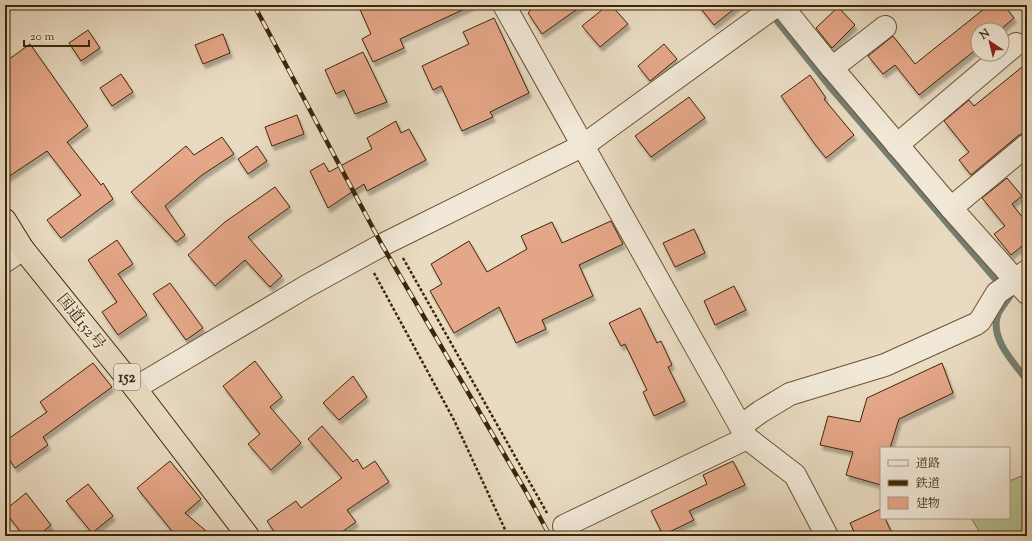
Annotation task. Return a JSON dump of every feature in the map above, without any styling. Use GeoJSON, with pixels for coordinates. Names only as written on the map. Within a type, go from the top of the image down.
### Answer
{"type":"FeatureCollection","features":[{"type":"Feature","properties":{"kind":"highway","name":"国道152号"},"geometry":{"type":"LineString","coordinates":[[5,220],[23,249],[135,388],[248,536]]}},
{"type":"Feature","properties":{"kind":"street"},"geometry":{"type":"LineString","coordinates":[[504,5],[744,432],[795,475],[827,536]]}},
{"type":"Feature","properties":{"kind":"street"},"geometry":{"type":"LineString","coordinates":[[135,388],[307,286],[364,255],[584,145],[773,9],[832,68],[900,158],[951,208],[1009,280],[996,293],[980,321],[976,324],[885,365],[790,394],[760,412],[744,432],[564,526],[569,536]]}},
{"type":"Feature","properties":{"kind":"street"},"geometry":{"type":"LineString","coordinates":[[832,68],[885,27]]}},
{"type":"Feature","properties":{"kind":"street"},"geometry":{"type":"LineString","coordinates":[[900,158],[1016,44]]}},
{"type":"Feature","properties":{"kind":"street"},"geometry":{"type":"LineString","coordinates":[[951,208],[1027,145]]}},
{"type":"Feature","properties":{"kind":"street"},"geometry":{"type":"LineString","coordinates":[[5,261],[23,249]]}},
{"type":"Feature","properties":{"kind":"path"},"geometry":{"type":"LineString","coordinates":[[393,240],[548,515]]}},
{"type":"Feature","properties":{"kind":"path"},"geometry":{"type":"LineString","coordinates":[[364,255],[454,420],[508,536]]}},
{"type":"Feature","properties":{"kind":"green space"},"geometry":{"type":"Polygon","coordinates":[[[1027,474],[1027,536],[982,536],[972,519],[1010,519],[1010,481],[1027,474]]]}},
{"type":"Feature","properties":{"kind":"building"},"geometry":{"type":"Polygon","coordinates":[[[358,5],[473,5],[400,39],[404,48],[373,62],[362,39],[371,34],[358,5]]]}},
{"type":"Feature","properties":{"kind":"building"},"geometry":{"type":"Polygon","coordinates":[[[536,5],[583,5],[542,34],[528,13],[536,5]]]}},
{"type":"Feature","properties":{"kind":"building"},"geometry":{"type":"Polygon","coordinates":[[[608,5],[611,5],[628,24],[600,47],[582,26],[608,5]]]}},
{"type":"Feature","properties":{"kind":"building"},"geometry":{"type":"Polygon","coordinates":[[[698,5],[739,5],[714,25],[698,5]]]}},
{"type":"Feature","properties":{"kind":"building"},"geometry":{"type":"Polygon","coordinates":[[[989,5],[1004,5],[1014,18],[1009,22],[970,22],[970,54],[919,95],[895,65],[883,74],[868,56],[893,36],[915,64],[989,5]]]}},
{"type":"Feature","properties":{"kind":"building"},"geometry":{"type":"Polygon","coordinates":[[[838,7],[855,25],[832,48],[816,28],[838,7]]]}},
{"type":"Feature","properties":{"kind":"building"},"geometry":{"type":"Polygon","coordinates":[[[494,18],[529,93],[490,112],[493,117],[462,131],[441,86],[433,90],[422,66],[469,44],[463,32],[494,18]]]}},
{"type":"Feature","properties":{"kind":"building"},"geometry":{"type":"Polygon","coordinates":[[[88,30],[100,48],[81,61],[69,43],[88,30]]]}},
{"type":"Feature","properties":{"kind":"building"},"geometry":{"type":"Polygon","coordinates":[[[223,34],[230,53],[203,64],[195,45],[223,34]]]}},
{"type":"Feature","properties":{"kind":"building"},"geometry":{"type":"Polygon","coordinates":[[[30,44],[88,126],[67,142],[101,185],[103,183],[113,199],[61,238],[47,220],[81,195],[47,151],[5,179],[5,62],[30,44]]]}},
{"type":"Feature","properties":{"kind":"building"},"geometry":{"type":"Polygon","coordinates":[[[664,44],[677,59],[650,81],[638,66],[664,44]]]}},
{"type":"Feature","properties":{"kind":"building"},"geometry":{"type":"Polygon","coordinates":[[[363,52],[387,102],[355,114],[344,90],[336,94],[325,70],[363,52]]]}},
{"type":"Feature","properties":{"kind":"building"},"geometry":{"type":"Polygon","coordinates":[[[1027,63],[1027,133],[1019,135],[971,175],[959,160],[969,152],[944,121],[969,100],[974,106],[1027,63]]]}},
{"type":"Feature","properties":{"kind":"building"},"geometry":{"type":"Polygon","coordinates":[[[121,74],[133,92],[112,106],[100,88],[121,74]]]}},
{"type":"Feature","properties":{"kind":"building"},"geometry":{"type":"Polygon","coordinates":[[[810,75],[826,98],[824,99],[854,135],[826,158],[781,96],[810,75]]]}},
{"type":"Feature","properties":{"kind":"building"},"geometry":{"type":"Polygon","coordinates":[[[689,97],[705,118],[651,157],[635,136],[689,97]]]}},
{"type":"Feature","properties":{"kind":"building"},"geometry":{"type":"Polygon","coordinates":[[[297,115],[304,134],[272,146],[265,127],[297,115]]]}},
{"type":"Feature","properties":{"kind":"building"},"geometry":{"type":"Polygon","coordinates":[[[396,121],[401,133],[409,129],[426,160],[367,191],[364,184],[328,208],[310,171],[324,163],[329,172],[372,149],[367,138],[396,121]]]}},
{"type":"Feature","properties":{"kind":"building"},"geometry":{"type":"Polygon","coordinates":[[[222,137],[234,154],[202,175],[165,206],[185,235],[176,242],[131,192],[186,146],[194,155],[222,137]]]}},
{"type":"Feature","properties":{"kind":"building"},"geometry":{"type":"Polygon","coordinates":[[[257,146],[267,161],[248,174],[238,159],[257,146]]]}},
{"type":"Feature","properties":{"kind":"building"},"geometry":{"type":"Polygon","coordinates":[[[1007,178],[1022,196],[1012,204],[1027,223],[1027,242],[1011,255],[994,234],[1005,226],[982,198],[1007,178]]]}},
{"type":"Feature","properties":{"kind":"building"},"geometry":{"type":"Polygon","coordinates":[[[275,187],[290,207],[248,237],[282,276],[270,287],[245,260],[215,286],[188,255],[225,222],[275,187]]]}},
{"type":"Feature","properties":{"kind":"building"},"geometry":{"type":"Polygon","coordinates":[[[611,221],[623,244],[579,265],[593,296],[542,320],[546,329],[516,343],[499,307],[454,333],[430,291],[442,284],[431,264],[469,241],[487,272],[527,249],[521,236],[552,222],[562,243],[611,221]]]}},
{"type":"Feature","properties":{"kind":"building"},"geometry":{"type":"Polygon","coordinates":[[[694,229],[705,253],[675,267],[663,243],[694,229]]]}},
{"type":"Feature","properties":{"kind":"building"},"geometry":{"type":"Polygon","coordinates":[[[117,240],[133,264],[118,274],[147,315],[118,335],[102,312],[117,302],[88,260],[117,240]]]}},
{"type":"Feature","properties":{"kind":"building"},"geometry":{"type":"Polygon","coordinates":[[[170,283],[203,328],[186,340],[153,294],[170,283]]]}},
{"type":"Feature","properties":{"kind":"building"},"geometry":{"type":"Polygon","coordinates":[[[734,286],[746,310],[715,325],[704,301],[734,286]]]}},
{"type":"Feature","properties":{"kind":"building"},"geometry":{"type":"Polygon","coordinates":[[[640,308],[657,343],[661,341],[672,365],[668,367],[685,401],[654,416],[643,392],[647,390],[625,344],[621,346],[609,323],[640,308]]]}},
{"type":"Feature","properties":{"kind":"building"},"geometry":{"type":"Polygon","coordinates":[[[255,361],[282,397],[270,407],[301,443],[271,470],[248,444],[260,434],[223,386],[255,361]]]}},
{"type":"Feature","properties":{"kind":"building"},"geometry":{"type":"Polygon","coordinates":[[[93,363],[112,387],[43,437],[48,445],[15,468],[5,453],[5,441],[47,412],[40,402],[93,363]]]}},
{"type":"Feature","properties":{"kind":"building"},"geometry":{"type":"Polygon","coordinates":[[[942,363],[953,393],[899,419],[890,447],[880,447],[880,485],[846,475],[853,452],[820,445],[828,416],[860,422],[867,398],[942,363]]]}},
{"type":"Feature","properties":{"kind":"building"},"geometry":{"type":"Polygon","coordinates":[[[353,376],[367,397],[339,420],[323,403],[353,376]]]}},
{"type":"Feature","properties":{"kind":"building"},"geometry":{"type":"Polygon","coordinates":[[[322,426],[353,462],[357,459],[363,469],[375,461],[389,482],[347,510],[356,522],[336,536],[277,536],[267,521],[296,501],[301,508],[342,478],[308,439],[322,426]]]}},
{"type":"Feature","properties":{"kind":"building"},"geometry":{"type":"Polygon","coordinates":[[[170,461],[201,499],[185,513],[212,536],[176,536],[137,488],[170,461]]]}},
{"type":"Feature","properties":{"kind":"building"},"geometry":{"type":"Polygon","coordinates":[[[733,461],[745,485],[689,511],[694,520],[663,535],[651,511],[707,484],[703,475],[733,461]]]}},
{"type":"Feature","properties":{"kind":"building"},"geometry":{"type":"Polygon","coordinates":[[[88,484],[113,516],[92,533],[66,501],[88,484]]]}},
{"type":"Feature","properties":{"kind":"building"},"geometry":{"type":"Polygon","coordinates":[[[26,493],[51,525],[38,536],[24,536],[5,512],[5,510],[26,493]]]}},
{"type":"Feature","properties":{"kind":"building"},"geometry":{"type":"Polygon","coordinates":[[[880,509],[880,519],[885,519],[893,536],[856,536],[850,523],[880,509]]]}},
{"type":"Feature","properties":{"kind":"waterway"},"geometry":{"type":"LineString","coordinates":[[771,13],[832,89],[1010,296],[998,314],[996,323],[997,332],[1004,350],[1027,380]]}},
{"type":"Feature","properties":{"kind":"railway"},"geometry":{"type":"LineString","coordinates":[[254,5],[382,245],[525,490],[550,536]]}}]}
